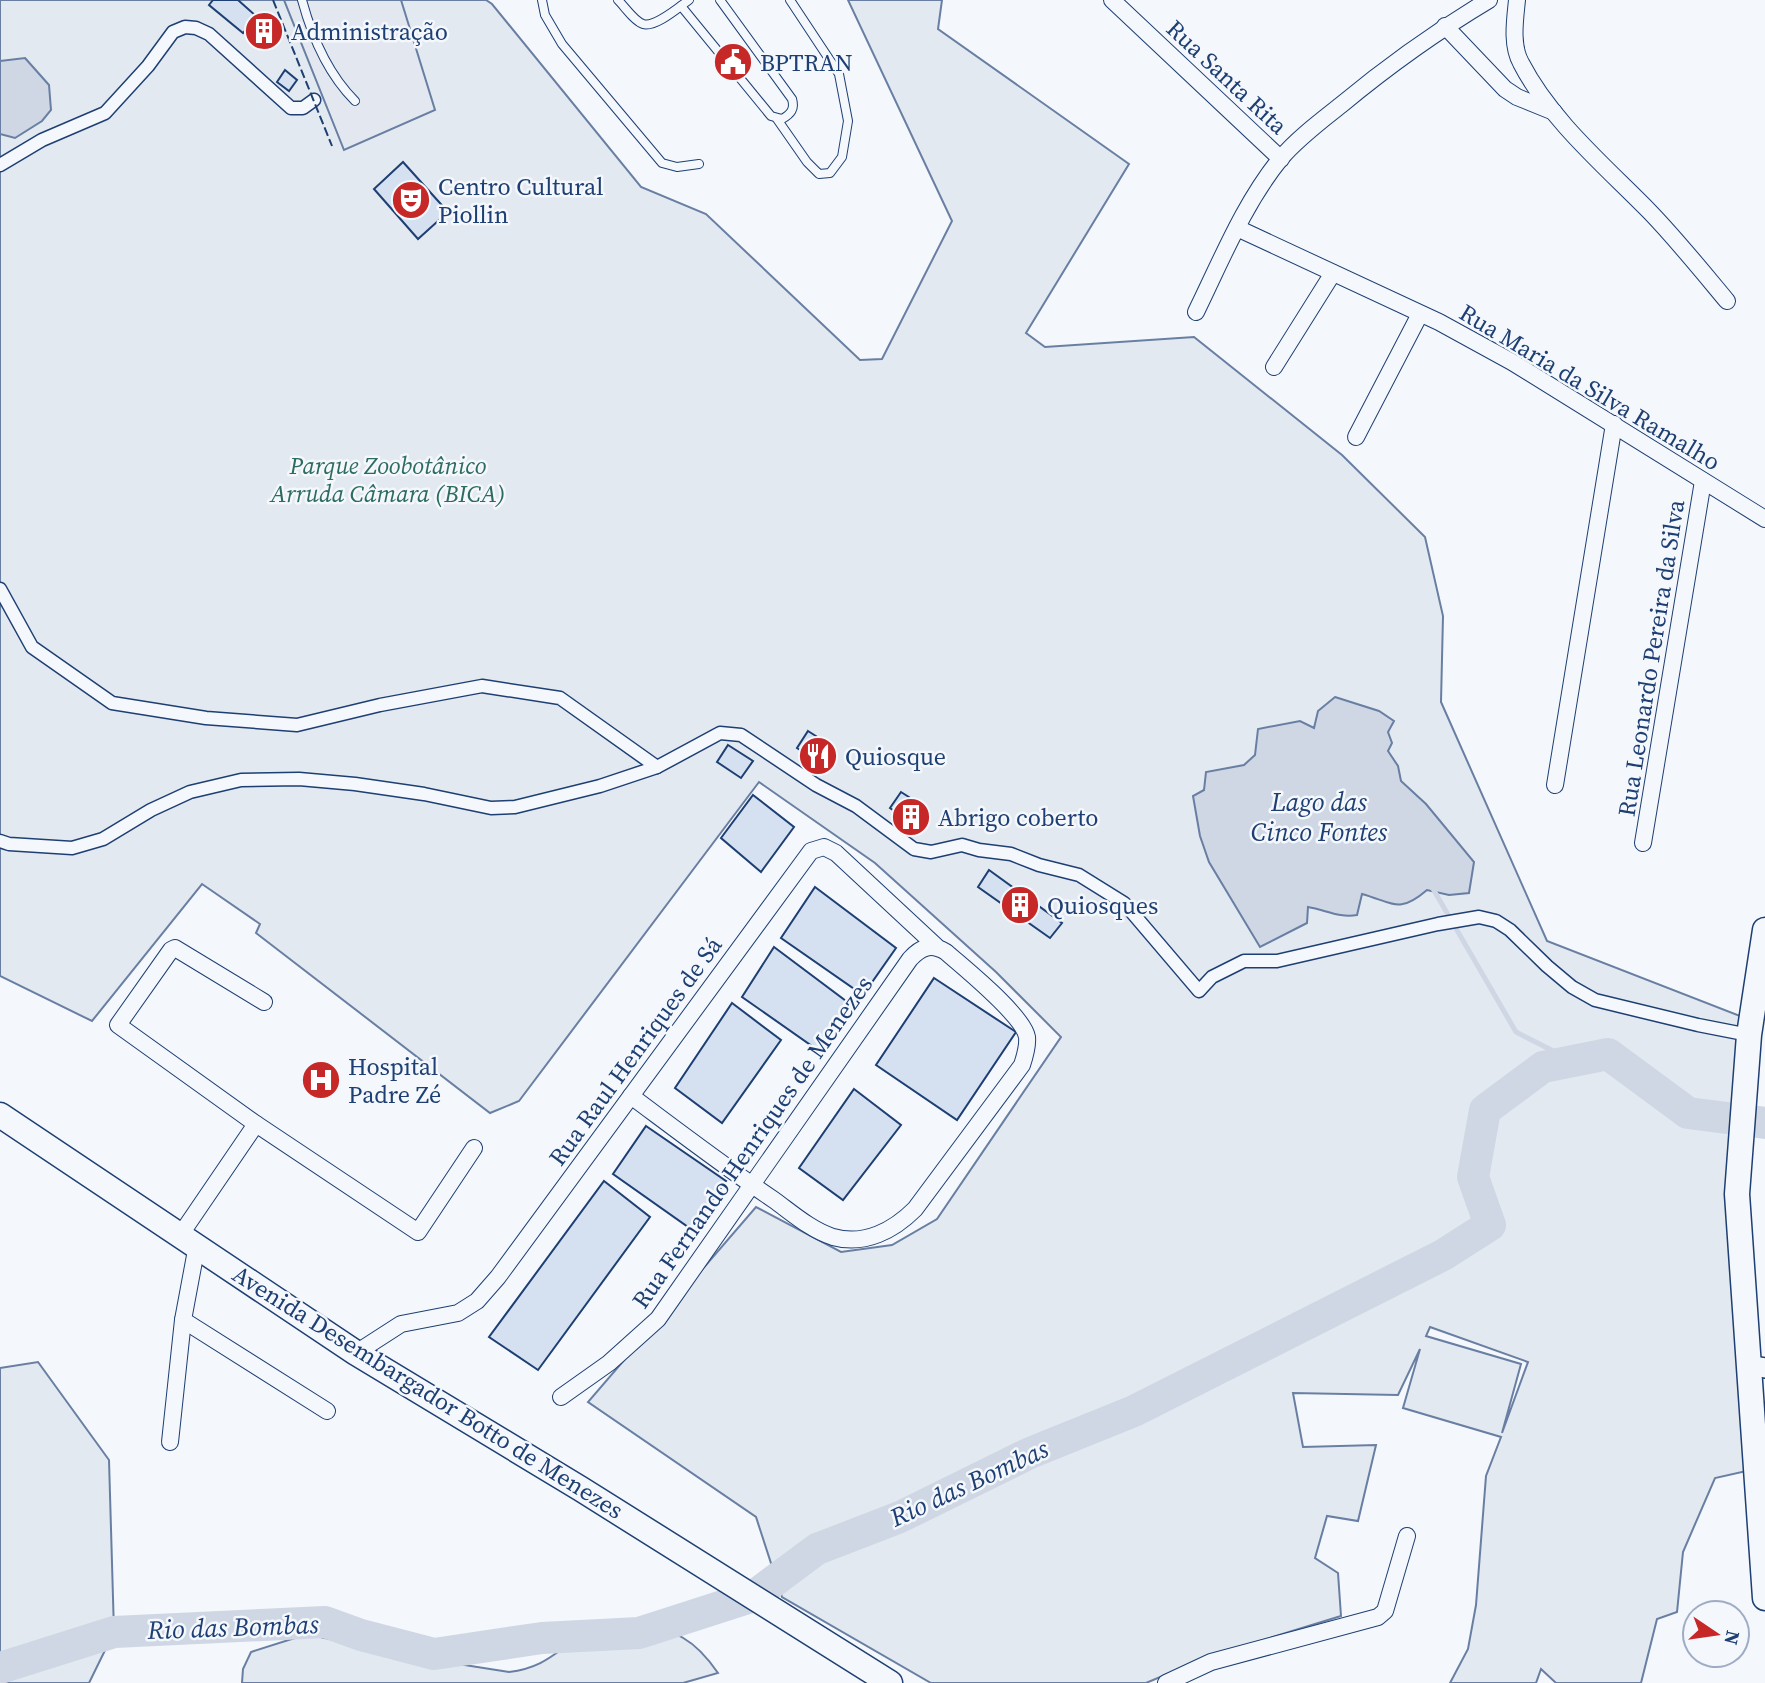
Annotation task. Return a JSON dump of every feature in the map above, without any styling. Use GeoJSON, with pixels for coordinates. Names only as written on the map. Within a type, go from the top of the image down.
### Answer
{"type":"FeatureCollection","features":[{"type":"Feature","properties":{"kind":"main road"},"geometry":{"type":"LineString","coordinates":[[1765,930],[1749,1035],[1737,1194],[1756,1366],[1765,1598]]}},
{"type":"Feature","properties":{"kind":"main road","name":"Avenida Desembargador Botto de Menezes"},"geometry":{"type":"LineString","coordinates":[[0,1115],[356,1353],[754,1596],[890,1683]]}},
{"type":"Feature","properties":{"kind":"street","name":"Rua Santa Rita"},"geometry":{"type":"LineString","coordinates":[[1112,0],[1281,159]]}},
{"type":"Feature","properties":{"kind":"street"},"geometry":{"type":"LineString","coordinates":[[1196,312],[1237,228],[1281,159],[1370,81],[1445,26],[1489,0]]}},
{"type":"Feature","properties":{"kind":"street"},"geometry":{"type":"LineString","coordinates":[[1517,0],[1514,31],[1519,61],[1554,112],[1651,213],[1727,301]]}},
{"type":"Feature","properties":{"kind":"street"},"geometry":{"type":"LineString","coordinates":[[1445,26],[1505,89],[1517,97],[1554,112]]}},
{"type":"Feature","properties":{"kind":"street"},"geometry":{"type":"LineString","coordinates":[[0,165],[42,140],[105,113],[148,66],[173,32],[185,27],[196,28],[209,34],[291,108],[303,108],[314,100]]}},
{"type":"Feature","properties":{"kind":"street","name":"Rua Maria da Silva Ramalho"},"geometry":{"type":"LineString","coordinates":[[1237,228],[1420,314],[1512,362],[1765,519]]}},
{"type":"Feature","properties":{"kind":"street"},"geometry":{"type":"LineString","coordinates":[[1274,367],[1333,273]]}},
{"type":"Feature","properties":{"kind":"street"},"geometry":{"type":"LineString","coordinates":[[1356,437],[1420,314]]}},
{"type":"Feature","properties":{"kind":"street"},"geometry":{"type":"LineString","coordinates":[[1555,785],[1614,424]]}},
{"type":"Feature","properties":{"kind":"street","name":"Rua Leonardo Pereira da Silva"},"geometry":{"type":"LineString","coordinates":[[1643,843],[1703,481]]}},
{"type":"Feature","properties":{"kind":"street"},"geometry":{"type":"LineString","coordinates":[[0,589],[32,647],[112,703],[206,718],[297,725],[380,705],[482,687],[560,698],[657,767]]}},
{"type":"Feature","properties":{"kind":"street"},"geometry":{"type":"LineString","coordinates":[[0,841],[9,844],[72,848],[103,839],[151,810],[190,792],[241,780],[299,779],[355,784],[424,794],[491,808],[515,807],[600,786],[657,767],[720,733],[741,735],[816,785],[856,806],[914,849],[931,852],[962,845],[1011,854],[1079,875],[1124,903],[1199,991],[1212,977],[1244,961],[1277,961],[1479,917],[1496,921],[1510,930],[1547,966],[1573,987],[1595,1000],[1749,1035]]}},
{"type":"Feature","properties":{"kind":"street","name":"Rua Raul Henriques de Sá"},"geometry":{"type":"LineString","coordinates":[[356,1353],[401,1324],[458,1313],[477,1301],[498,1277],[811,851],[824,847],[836,853],[936,946]]}},
{"type":"Feature","properties":{"kind":"street","name":"Rua Fernando Henriques de Menezes"},"geometry":{"type":"LineString","coordinates":[[561,1396],[609,1363],[658,1318],[909,959],[927,946],[936,946]]}},
{"type":"Feature","properties":{"kind":"street"},"geometry":{"type":"LineString","coordinates":[[631,1096],[815,1229],[835,1237],[858,1239],[876,1236],[898,1226],[915,1209],[1022,1065],[1026,1048],[1024,1028],[1014,1015],[946,951],[936,946]]}},
{"type":"Feature","properties":{"kind":"street"},"geometry":{"type":"LineString","coordinates":[[264,1002],[175,947],[118,1025],[256,1124],[418,1232],[474,1148]]}},
{"type":"Feature","properties":{"kind":"street"},"geometry":{"type":"LineString","coordinates":[[170,1442],[189,1240],[256,1124]]}},
{"type":"Feature","properties":{"kind":"street"},"geometry":{"type":"LineString","coordinates":[[183,1320],[327,1411]]}},
{"type":"Feature","properties":{"kind":"street"},"geometry":{"type":"LineString","coordinates":[[1166,1683],[1211,1662],[1378,1617],[1385,1611],[1407,1536]]}},
{"type":"Feature","properties":{"kind":"lane"},"geometry":{"type":"LineString","coordinates":[[302,0],[312,35],[337,81],[355,101]]}},
{"type":"Feature","properties":{"kind":"lane"},"geometry":{"type":"LineString","coordinates":[[542,0],[545,15],[562,44],[662,163],[677,167],[699,164]]}},
{"type":"Feature","properties":{"kind":"lane"},"geometry":{"type":"LineString","coordinates":[[618,0],[642,24],[648,25],[657,22],[689,0]]}},
{"type":"Feature","properties":{"kind":"lane"},"geometry":{"type":"LineString","coordinates":[[720,0],[792,99],[794,105],[789,115],[777,119]]}},
{"type":"Feature","properties":{"kind":"lane"},"geometry":{"type":"LineString","coordinates":[[681,6],[762,106],[777,119],[807,162],[819,174],[830,173],[842,157],[848,121],[839,74],[790,0]]}},
{"type":"Feature","properties":{"kind":"green space","name":"Parque Zoobotânico Arruda Câmara (BICA)"},"geometry":{"type":"Polygon","coordinates":[[[0,0],[486,0],[641,187],[706,214],[860,360],[882,359],[952,221],[848,0],[942,0],[938,29],[1129,164],[1026,333],[1045,347],[1194,337],[1342,455],[1425,537],[1443,616],[1441,702],[1547,941],[1758,1023],[1734,1170],[1751,1470],[1715,1478],[1683,1552],[1677,1612],[1657,1619],[1641,1683],[1556,1683],[1541,1669],[1536,1683],[1450,1683],[1468,1649],[1476,1605],[1486,1476],[1501,1437],[1403,1408],[1420,1349],[1398,1395],[1293,1393],[1303,1447],[1376,1445],[1358,1521],[1327,1516],[1315,1558],[1338,1573],[1341,1616],[1208,1657],[1146,1683],[931,1683],[782,1597],[756,1517],[588,1402],[756,1207],[841,1252],[892,1245],[937,1219],[1061,1037],[996,972],[875,863],[759,782],[519,1101],[490,1113],[256,933],[260,924],[202,884],[92,1021],[0,976],[0,0]],[[1430,1327],[1426,1336],[1521,1364],[1502,1433],[1528,1362],[1430,1327]]]}},
{"type":"Feature","properties":{"kind":"green space"},"geometry":{"type":"Polygon","coordinates":[[[38,1362],[109,1460],[114,1632],[89,1683],[0,1683],[0,1368],[38,1362]]]}},
{"type":"Feature","properties":{"kind":"green space"},"geometry":{"type":"Polygon","coordinates":[[[635,1622],[683,1638],[701,1652],[718,1673],[683,1683],[242,1683],[243,1669],[251,1652],[298,1637],[316,1636],[401,1655],[509,1672],[545,1661],[597,1628],[613,1623],[635,1622]]]}},
{"type":"Feature","properties":{"kind":"shaded area"},"geometry":{"type":"Polygon","coordinates":[[[284,0],[401,0],[435,110],[344,150],[284,0]]]}},
{"type":"Feature","properties":{"kind":"water"},"geometry":{"type":"Polygon","coordinates":[[[25,58],[49,85],[51,110],[42,121],[15,138],[0,134],[0,61],[25,58]]]}},
{"type":"Feature","properties":{"kind":"water","name":"Lago das Cinco Fontes"},"geometry":{"type":"Polygon","coordinates":[[[1335,697],[1379,711],[1394,721],[1388,732],[1392,743],[1388,751],[1398,766],[1401,781],[1426,804],[1474,862],[1469,893],[1449,895],[1427,890],[1403,904],[1389,903],[1362,894],[1357,915],[1350,916],[1308,907],[1307,923],[1260,947],[1209,862],[1200,836],[1193,796],[1204,790],[1206,772],[1244,765],[1255,755],[1258,729],[1300,721],[1314,728],[1318,711],[1335,697]]]}},
{"type":"Feature","properties":{"kind":"building","name":"Administração"},"geometry":{"type":"Polygon","coordinates":[[[213,0],[238,0],[256,16],[243,33],[209,5],[213,0]]]}},
{"type":"Feature","properties":{"kind":"building","name":"Administração"},"geometry":{"type":"Polygon","coordinates":[[[256,24],[274,29],[272,38],[254,32],[256,24]]]}},
{"type":"Feature","properties":{"kind":"building","name":"Administração"},"geometry":{"type":"Polygon","coordinates":[[[285,70],[297,80],[289,91],[277,82],[285,70]]]}},
{"type":"Feature","properties":{"kind":"building","name":"Centro Cultural Piollin"},"geometry":{"type":"Polygon","coordinates":[[[403,162],[448,212],[418,239],[374,189],[403,162]]]}},
{"type":"Feature","properties":{"kind":"building","name":"Quiosque"},"geometry":{"type":"Polygon","coordinates":[[[808,731],[833,747],[821,764],[797,748],[808,731]]]}},
{"type":"Feature","properties":{"kind":"building"},"geometry":{"type":"Polygon","coordinates":[[[728,745],[753,761],[741,778],[717,762],[728,745]]]}},
{"type":"Feature","properties":{"kind":"building","name":"Abrigo coberto"},"geometry":{"type":"Polygon","coordinates":[[[901,792],[926,808],[914,825],[890,808],[901,792]]]}},
{"type":"Feature","properties":{"kind":"building"},"geometry":{"type":"Polygon","coordinates":[[[753,795],[794,827],[761,872],[721,838],[753,795]]]}},
{"type":"Feature","properties":{"kind":"building","name":"Quiosques"},"geometry":{"type":"Polygon","coordinates":[[[989,870],[1062,923],[1050,938],[978,887],[989,870]]]}},
{"type":"Feature","properties":{"kind":"building"},"geometry":{"type":"Polygon","coordinates":[[[815,887],[896,948],[863,995],[781,938],[815,887]]]}},
{"type":"Feature","properties":{"kind":"building"},"geometry":{"type":"Polygon","coordinates":[[[774,947],[854,1007],[822,1053],[742,997],[774,947]]]}},
{"type":"Feature","properties":{"kind":"building"},"geometry":{"type":"Polygon","coordinates":[[[934,978],[1016,1032],[957,1120],[876,1065],[934,978]]]}},
{"type":"Feature","properties":{"kind":"building"},"geometry":{"type":"Polygon","coordinates":[[[732,1003],[781,1040],[722,1123],[675,1088],[732,1003]]]}},
{"type":"Feature","properties":{"kind":"building"},"geometry":{"type":"Polygon","coordinates":[[[854,1089],[901,1125],[843,1200],[799,1168],[854,1089]]]}},
{"type":"Feature","properties":{"kind":"building"},"geometry":{"type":"Polygon","coordinates":[[[646,1126],[726,1181],[691,1229],[613,1174],[646,1126]]]}},
{"type":"Feature","properties":{"kind":"building"},"geometry":{"type":"Polygon","coordinates":[[[604,1181],[650,1217],[538,1370],[489,1337],[604,1181]]]}},
{"type":"Feature","properties":{"kind":"waterway"},"geometry":{"type":"LineString","coordinates":[[1432,887],[1516,1032],[1573,1061]]}},
{"type":"Feature","properties":{"kind":"waterway","name":"Rio das Bombas"},"geometry":{"type":"LineString","coordinates":[[0,1668],[114,1632],[325,1622],[361,1635],[434,1654],[542,1638],[639,1633],[754,1596],[817,1549],[900,1517],[1030,1453],[1134,1411],[1443,1255],[1490,1225],[1473,1177],[1485,1110],[1543,1067],[1608,1054],[1688,1113],[1765,1123]]}},
{"type":"Feature","properties":{"kind":"fence"},"geometry":{"type":"LineString","coordinates":[[273,0],[332,146]]}},
{"type":"Feature","properties":{"kind":"place","name":"Administração"},"geometry":{"type":"Point","coordinates":[264,31]}},
{"type":"Feature","properties":{"kind":"place","name":"BPTRAN"},"geometry":{"type":"Point","coordinates":[733,62]}},
{"type":"Feature","properties":{"kind":"place","name":"Centro Cultural Piollin"},"geometry":{"type":"Point","coordinates":[411,200]}},
{"type":"Feature","properties":{"kind":"place","name":"Quiosque"},"geometry":{"type":"Point","coordinates":[818,756]}},
{"type":"Feature","properties":{"kind":"place","name":"Abrigo coberto"},"geometry":{"type":"Point","coordinates":[911,817]}},
{"type":"Feature","properties":{"kind":"place","name":"Quiosques"},"geometry":{"type":"Point","coordinates":[1020,905]}},
{"type":"Feature","properties":{"kind":"place","name":"Hospital Padre Zé"},"geometry":{"type":"Point","coordinates":[321,1080]}}]}
